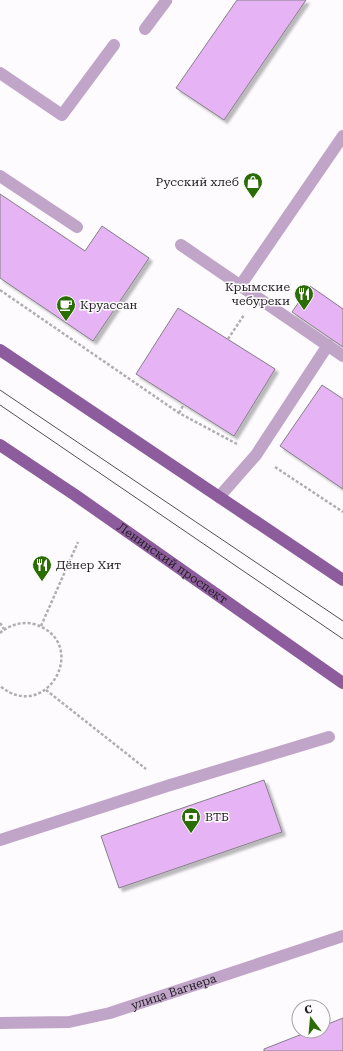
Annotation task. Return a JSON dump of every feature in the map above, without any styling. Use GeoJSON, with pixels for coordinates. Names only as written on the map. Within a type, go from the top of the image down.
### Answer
{"type":"FeatureCollection","features":[{"type":"Feature","properties":{"kind":"main road"},"geometry":{"type":"LineString","coordinates":[[0,350],[343,580]]}},
{"type":"Feature","properties":{"kind":"main road","name":"Ленинский проспект"},"geometry":{"type":"LineString","coordinates":[[0,445],[343,683]]}},
{"type":"Feature","properties":{"kind":"street"},"geometry":{"type":"LineString","coordinates":[[146,29],[166,1],[165,0]]}},
{"type":"Feature","properties":{"kind":"street"},"geometry":{"type":"LineString","coordinates":[[0,73],[62,115],[114,45]]}},
{"type":"Feature","properties":{"kind":"street"},"geometry":{"type":"LineString","coordinates":[[240,286],[343,136]]}},
{"type":"Feature","properties":{"kind":"street"},"geometry":{"type":"LineString","coordinates":[[0,176],[77,227]]}},
{"type":"Feature","properties":{"kind":"street"},"geometry":{"type":"LineString","coordinates":[[181,245],[343,356]]}},
{"type":"Feature","properties":{"kind":"street"},"geometry":{"type":"LineString","coordinates":[[219,497],[256,455],[328,345]]}},
{"type":"Feature","properties":{"kind":"street"},"geometry":{"type":"LineString","coordinates":[[0,840],[167,786],[329,737]]}},
{"type":"Feature","properties":{"kind":"street","name":"улица Вагнера"},"geometry":{"type":"LineString","coordinates":[[0,1023],[68,1022],[110,1013],[343,936]]}},
{"type":"Feature","properties":{"kind":"path"},"geometry":{"type":"LineString","coordinates":[[0,290],[179,413],[256,455],[343,512]]}},
{"type":"Feature","properties":{"kind":"path"},"geometry":{"type":"LineString","coordinates":[[179,413],[184,404]]}},
{"type":"Feature","properties":{"kind":"path"},"geometry":{"type":"LineString","coordinates":[[41,626],[78,542]]}},
{"type":"Feature","properties":{"kind":"path"},"geometry":{"type":"LineString","coordinates":[[0,623],[4,629]]}},
{"type":"Feature","properties":{"kind":"path"},"geometry":{"type":"LineString","coordinates":[[0,633],[4,629],[16,624],[28,623],[41,626],[50,632],[57,641],[61,651],[62,662],[59,673],[54,682],[46,690],[35,695],[23,696],[11,693],[0,686]]}},
{"type":"Feature","properties":{"kind":"path"},"geometry":{"type":"LineString","coordinates":[[46,690],[167,786]]}},
{"type":"Feature","properties":{"kind":"building"},"geometry":{"type":"Polygon","coordinates":[[[237,0],[306,0],[224,120],[176,88],[237,0]]]}},
{"type":"Feature","properties":{"kind":"building"},"geometry":{"type":"Polygon","coordinates":[[[0,194],[85,251],[102,226],[149,258],[93,341],[0,278],[0,194]]]}},
{"type":"Feature","properties":{"kind":"building"},"geometry":{"type":"Polygon","coordinates":[[[310,286],[343,309],[343,347],[292,312],[310,286]]]}},
{"type":"Feature","properties":{"kind":"building"},"geometry":{"type":"Polygon","coordinates":[[[178,308],[275,369],[234,436],[136,374],[178,308]]]}},
{"type":"Feature","properties":{"kind":"building"},"geometry":{"type":"Polygon","coordinates":[[[322,385],[343,399],[343,489],[280,446],[322,385]]]}},
{"type":"Feature","properties":{"kind":"building","name":"ВТБ"},"geometry":{"type":"Polygon","coordinates":[[[264,780],[282,832],[119,888],[101,836],[264,780]]]}},
{"type":"Feature","properties":{"kind":"building"},"geometry":{"type":"Polygon","coordinates":[[[343,1018],[343,1051],[264,1051],[264,1049],[291,1038],[331,1039],[331,1023],[343,1018]]]}},
{"type":"Feature","properties":{"kind":"tram line"},"geometry":{"type":"LineString","coordinates":[[0,390],[343,621]]}},
{"type":"Feature","properties":{"kind":"tram line"},"geometry":{"type":"LineString","coordinates":[[0,405],[343,639]]}},
{"type":"Feature","properties":{"kind":"place","name":"Русский хлеб"},"geometry":{"type":"Point","coordinates":[253,199]}},
{"type":"Feature","properties":{"kind":"place","name":"Крымские чебуреки"},"geometry":{"type":"Point","coordinates":[304,311]}},
{"type":"Feature","properties":{"kind":"place","name":"Круассан"},"geometry":{"type":"Point","coordinates":[66,322]}},
{"type":"Feature","properties":{"kind":"place","name":"Дёнер Хит"},"geometry":{"type":"Point","coordinates":[42,582]}},
{"type":"Feature","properties":{"kind":"place","name":"ВТБ"},"geometry":{"type":"Point","coordinates":[191,834]}}]}
